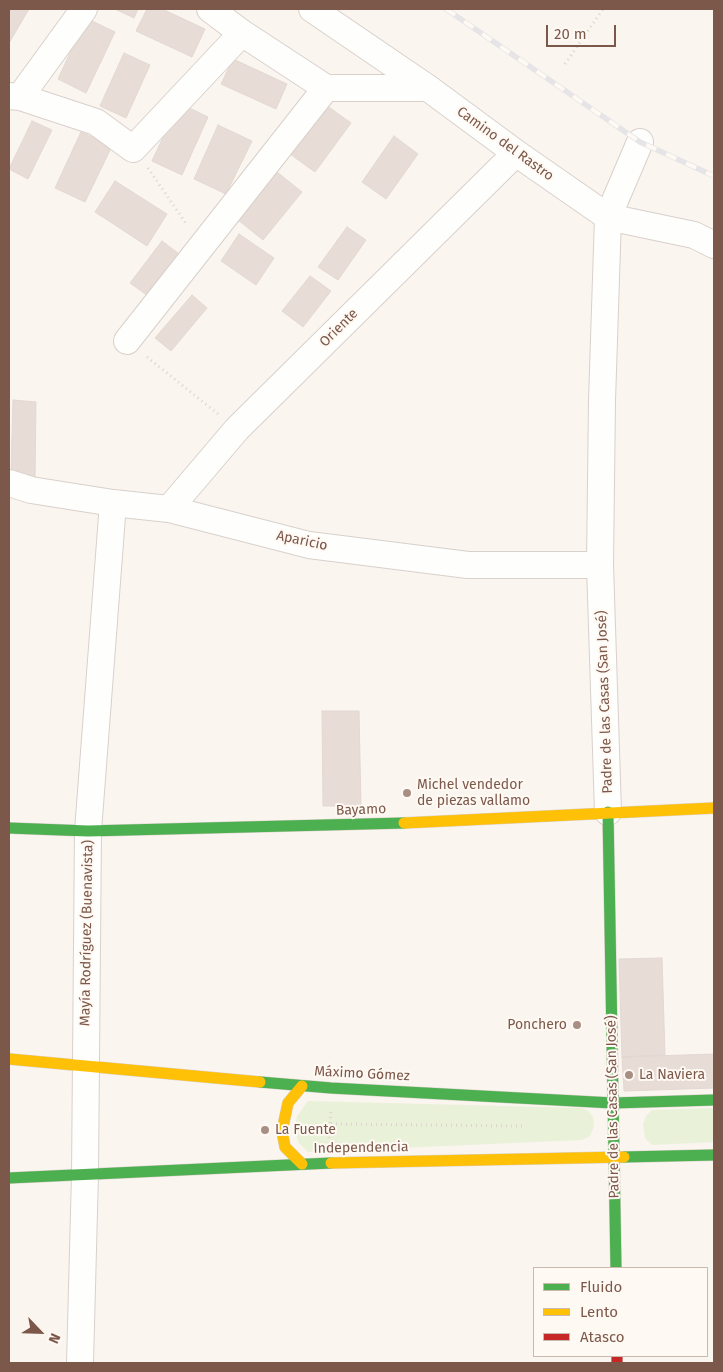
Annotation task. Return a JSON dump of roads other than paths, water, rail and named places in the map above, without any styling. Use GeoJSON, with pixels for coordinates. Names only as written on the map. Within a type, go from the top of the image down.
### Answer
{"type":"FeatureCollection","features":[{"type":"Feature","properties":{"kind":"main road","name":"Bayamo"},"geometry":{"type":"LineString","coordinates":[[9,828],[88,830],[365,825],[714,808]]}},
{"type":"Feature","properties":{"kind":"main road","name":"Padre de las Casas (San José)"},"geometry":{"type":"LineString","coordinates":[[608,812],[616,1267]]}},
{"type":"Feature","properties":{"kind":"main road","name":"Máximo Gómez"},"geometry":{"type":"LineString","coordinates":[[9,1059],[331,1088],[613,1103],[714,1100]]}},
{"type":"Feature","properties":{"kind":"main road"},"geometry":{"type":"LineString","coordinates":[[302,1086],[288,1104],[282,1131],[285,1147],[302,1164]]}},
{"type":"Feature","properties":{"kind":"main road","name":"Independencia"},"geometry":{"type":"LineString","coordinates":[[9,1178],[302,1164],[714,1155]]}},
{"type":"Feature","properties":{"kind":"street"},"geometry":{"type":"LineString","coordinates":[[84,9],[14,96],[96,122],[134,149],[242,33]]}},
{"type":"Feature","properties":{"kind":"street"},"geometry":{"type":"LineString","coordinates":[[210,9],[242,33],[326,88],[428,88]]}},
{"type":"Feature","properties":{"kind":"street","name":"Camino del Rastro"},"geometry":{"type":"LineString","coordinates":[[312,9],[428,88],[516,153],[608,217],[694,235],[714,245]]}},
{"type":"Feature","properties":{"kind":"street"},"geometry":{"type":"LineString","coordinates":[[127,341],[326,88]]}},
{"type":"Feature","properties":{"kind":"street","name":"Padre de las Casas (San José)"},"geometry":{"type":"LineString","coordinates":[[608,812],[600,565],[602,401],[608,217],[640,142]]}},
{"type":"Feature","properties":{"kind":"street","name":"Oriente"},"geometry":{"type":"LineString","coordinates":[[169,508],[237,429],[516,153]]}},
{"type":"Feature","properties":{"kind":"street","name":"Aparicio"},"geometry":{"type":"LineString","coordinates":[[9,483],[30,490],[114,503],[169,508],[309,545],[468,565],[600,565]]}},
{"type":"Feature","properties":{"kind":"street","name":"Mayía Rodríguez (Buenavista)"},"geometry":{"type":"LineString","coordinates":[[80,1363],[85,1174],[88,830],[114,503]]}},
{"type":"Feature","properties":{"kind":"railway"},"geometry":{"type":"LineString","coordinates":[[446,9],[640,142],[714,176]]}},
{"type":"Feature","properties":{"kind":"place","name":"Michel vendedor de piezas vallamo"},"geometry":{"type":"Point","coordinates":[407,793]}},
{"type":"Feature","properties":{"kind":"place","name":"Ponchero"},"geometry":{"type":"Point","coordinates":[577,1025]}},
{"type":"Feature","properties":{"kind":"place","name":"La Naviera"},"geometry":{"type":"Point","coordinates":[629,1075]}},
{"type":"Feature","properties":{"kind":"place","name":"La Fuente"},"geometry":{"type":"Point","coordinates":[265,1130]}}]}
